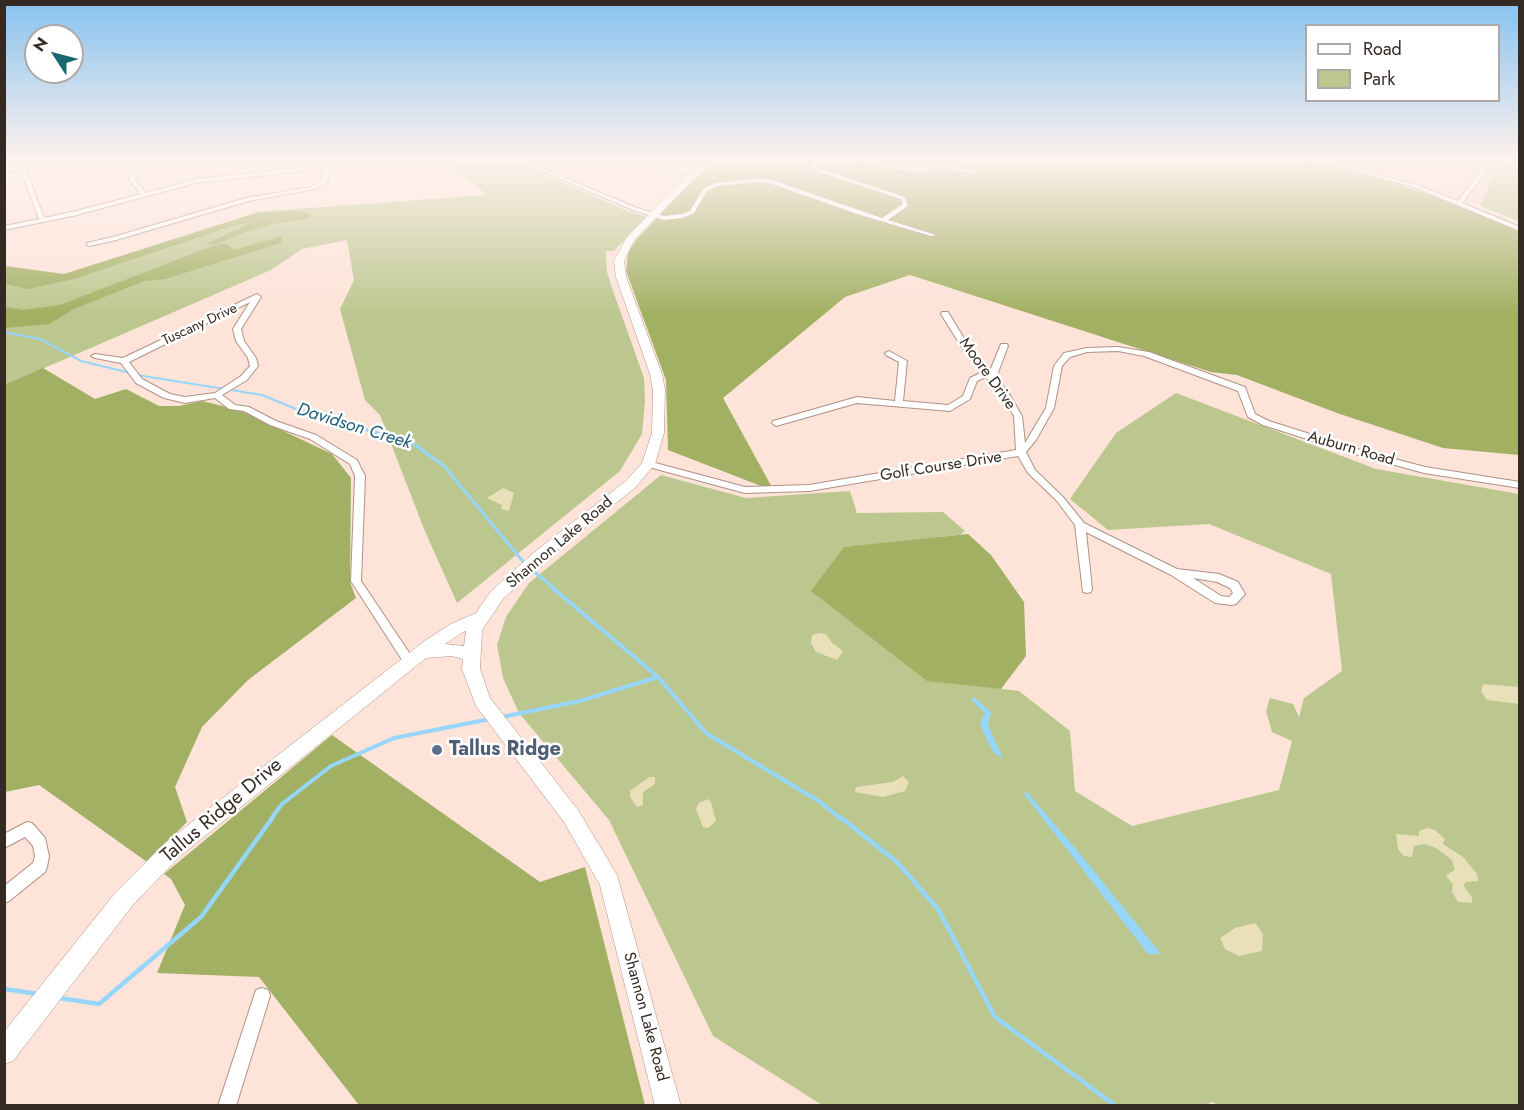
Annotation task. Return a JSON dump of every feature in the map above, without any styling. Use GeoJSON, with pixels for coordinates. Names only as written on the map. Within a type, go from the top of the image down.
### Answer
{"type":"FeatureCollection","features":[{"type":"Feature","properties":{"kind":"main road","name":"Shannon Lake Road"},"geometry":{"type":"LineString","coordinates":[[657,212],[624,246],[619,268],[656,374],[659,390],[658,433],[648,464],[631,484],[519,573],[497,595],[474,629],[471,669],[482,701],[571,816],[610,882],[668,1106]]}},
{"type":"Feature","properties":{"kind":"main road","name":"Tallus Ridge Drive"},"geometry":{"type":"LineString","coordinates":[[7,1042],[124,899],[172,850],[416,657],[457,628],[483,616]]}},
{"type":"Feature","properties":{"kind":"main road"},"geometry":{"type":"LineString","coordinates":[[416,657],[458,651],[472,654]]}},
{"type":"Feature","properties":{"kind":"street"},"geometry":{"type":"LineString","coordinates":[[39,212],[42,220]]}},
{"type":"Feature","properties":{"kind":"street"},"geometry":{"type":"LineString","coordinates":[[4,228],[82,212]]}},
{"type":"Feature","properties":{"kind":"street"},"geometry":{"type":"LineString","coordinates":[[88,244],[114,239],[205,212]]}},
{"type":"Feature","properties":{"kind":"street"},"geometry":{"type":"LineString","coordinates":[[646,212],[664,218],[683,216],[692,212]]}},
{"type":"Feature","properties":{"kind":"street"},"geometry":{"type":"LineString","coordinates":[[866,212],[933,235]]}},
{"type":"Feature","properties":{"kind":"street"},"geometry":{"type":"LineString","coordinates":[[885,218],[897,212]]}},
{"type":"Feature","properties":{"kind":"street"},"geometry":{"type":"LineString","coordinates":[[1478,212],[1520,229]]}},
{"type":"Feature","properties":{"kind":"street","name":"Tuscany Drive"},"geometry":{"type":"LineString","coordinates":[[257,296],[237,329],[240,340],[252,358],[254,366],[244,378],[217,394],[185,400],[167,396],[139,381],[124,361],[257,296]]}},
{"type":"Feature","properties":{"kind":"street","name":"Moore Drive"},"geometry":{"type":"LineString","coordinates":[[945,314],[1018,416],[1021,452],[1031,471],[1060,499],[1080,525],[1175,572],[1219,600],[1232,601],[1239,594],[1234,585],[1219,578],[1175,572]]}},
{"type":"Feature","properties":{"kind":"street"},"geometry":{"type":"LineString","coordinates":[[776,423],[847,401],[899,402],[950,408],[967,397],[973,380],[989,376],[1004,346]]}},
{"type":"Feature","properties":{"kind":"street","name":"Golf Course Drive"},"geometry":{"type":"LineString","coordinates":[[648,464],[745,490],[809,488],[1021,452],[1032,440],[1050,408],[1059,366],[1067,355],[1087,350],[1118,350],[1146,354],[1205,376]]}},
{"type":"Feature","properties":{"kind":"street"},"geometry":{"type":"LineString","coordinates":[[889,353],[903,361],[899,402]]}},
{"type":"Feature","properties":{"kind":"street"},"geometry":{"type":"LineString","coordinates":[[95,357],[124,361]]}},
{"type":"Feature","properties":{"kind":"street","name":"Auburn Road"},"geometry":{"type":"LineString","coordinates":[[1205,376],[1242,389],[1251,415],[1266,423],[1424,470],[1520,485]]}},
{"type":"Feature","properties":{"kind":"street"},"geometry":{"type":"LineString","coordinates":[[217,394],[232,406],[246,409],[273,423],[314,437],[354,462],[360,476],[356,581],[416,657]]}},
{"type":"Feature","properties":{"kind":"street"},"geometry":{"type":"LineString","coordinates":[[1080,525],[1087,588]]}},
{"type":"Feature","properties":{"kind":"street"},"geometry":{"type":"LineString","coordinates":[[4,842],[27,828],[40,843],[42,856],[40,867],[4,896]]}},
{"type":"Feature","properties":{"kind":"street"},"geometry":{"type":"LineString","coordinates":[[227,1106],[262,996]]}},
{"type":"Feature","properties":{"kind":"green space"},"geometry":{"type":"Polygon","coordinates":[[[259,212],[304,212],[312,215],[305,219],[272,224],[248,231],[216,244],[204,245],[253,222],[229,227],[74,279],[28,289],[5,284],[5,266],[64,274],[259,212]]]}},
{"type":"Feature","properties":{"kind":"green space"},"geometry":{"type":"Polygon","coordinates":[[[266,212],[631,212],[647,217],[614,251],[606,251],[607,272],[644,378],[645,401],[642,434],[620,471],[457,603],[424,529],[380,415],[365,400],[340,309],[354,280],[347,240],[302,249],[271,270],[5,385],[4,279],[37,284],[133,259],[266,212]]]}},
{"type":"Feature","properties":{"kind":"green space"},"geometry":{"type":"Polygon","coordinates":[[[663,212],[1473,212],[1519,232],[1519,455],[1443,448],[1337,413],[1237,375],[1211,372],[910,275],[845,297],[723,398],[774,491],[668,450],[666,380],[626,271],[628,253],[636,240],[663,212]]]}},
{"type":"Feature","properties":{"kind":"green space"},"geometry":{"type":"Polygon","coordinates":[[[1495,212],[1519,212],[1519,221],[1495,212]]]}},
{"type":"Feature","properties":{"kind":"green space"},"geometry":{"type":"Polygon","coordinates":[[[282,236],[281,243],[165,279],[145,281],[74,309],[49,324],[5,328],[5,307],[23,310],[60,305],[210,247],[225,243],[234,250],[282,236]]]}},
{"type":"Feature","properties":{"kind":"green space"},"geometry":{"type":"Polygon","coordinates":[[[43,368],[95,399],[126,389],[159,406],[179,406],[202,401],[239,410],[332,454],[351,478],[350,582],[356,598],[248,680],[202,727],[175,787],[187,822],[147,862],[39,785],[5,792],[4,385],[43,368]]]}},
{"type":"Feature","properties":{"kind":"green space"},"geometry":{"type":"Polygon","coordinates":[[[1176,393],[1376,469],[1519,494],[1519,1105],[1222,1106],[1211,1102],[1205,1106],[822,1105],[713,1036],[609,820],[519,713],[503,678],[497,645],[506,617],[529,583],[661,475],[746,498],[850,491],[857,513],[943,512],[965,531],[960,535],[939,537],[938,541],[844,547],[927,680],[1019,691],[1070,731],[1075,791],[1132,826],[1279,790],[1292,741],[1272,732],[1266,711],[1270,698],[1293,704],[1299,717],[1304,698],[1342,671],[1331,574],[1209,524],[1108,530],[1070,499],[1116,433],[1176,393]]]}},
{"type":"Feature","properties":{"kind":"green space"},"geometry":{"type":"Polygon","coordinates":[[[968,534],[991,555],[1024,602],[1026,656],[1001,689],[927,681],[811,591],[844,547],[968,534]]]}},
{"type":"Feature","properties":{"kind":"green space"},"geometry":{"type":"Polygon","coordinates":[[[332,735],[540,882],[585,867],[645,1105],[359,1105],[259,977],[157,973],[185,905],[171,879],[164,874],[332,735]]]}},
{"type":"Feature","properties":{"kind":"sand"},"geometry":{"type":"Polygon","coordinates":[[[503,488],[514,493],[509,511],[501,509],[502,505],[487,498],[503,488]]]}},
{"type":"Feature","properties":{"kind":"sand"},"geometry":{"type":"Polygon","coordinates":[[[826,634],[832,643],[843,651],[837,660],[816,652],[811,643],[812,635],[826,634]]]}},
{"type":"Feature","properties":{"kind":"sand"},"geometry":{"type":"Polygon","coordinates":[[[1483,684],[1519,687],[1519,704],[1487,700],[1481,691],[1483,684]]]}},
{"type":"Feature","properties":{"kind":"sand"},"geometry":{"type":"Polygon","coordinates":[[[903,776],[909,782],[905,791],[883,797],[855,792],[856,787],[893,782],[903,776]]]}},
{"type":"Feature","properties":{"kind":"sand"},"geometry":{"type":"Polygon","coordinates":[[[649,777],[655,777],[655,784],[643,792],[643,805],[637,807],[630,797],[630,791],[649,777]]]}},
{"type":"Feature","properties":{"kind":"sand"},"geometry":{"type":"Polygon","coordinates":[[[708,799],[716,821],[708,828],[703,827],[696,809],[699,803],[708,799]]]}},
{"type":"Feature","properties":{"kind":"sand"},"geometry":{"type":"Polygon","coordinates":[[[1427,828],[1435,830],[1445,839],[1443,844],[1463,857],[1477,874],[1478,881],[1466,882],[1463,885],[1472,897],[1472,903],[1458,902],[1452,892],[1453,885],[1446,875],[1455,870],[1452,860],[1436,848],[1425,844],[1414,846],[1412,857],[1404,856],[1398,849],[1396,834],[1419,836],[1419,831],[1427,828]]]}},
{"type":"Feature","properties":{"kind":"sand"},"geometry":{"type":"Polygon","coordinates":[[[1255,923],[1263,934],[1262,951],[1239,956],[1225,949],[1220,938],[1235,928],[1255,923]]]}},
{"type":"Feature","properties":{"kind":"water"},"geometry":{"type":"Polygon","coordinates":[[[974,697],[991,712],[988,725],[1003,758],[994,753],[986,738],[980,723],[985,713],[971,700],[974,697]]]}},
{"type":"Feature","properties":{"kind":"water"},"geometry":{"type":"Polygon","coordinates":[[[1027,792],[1161,954],[1148,954],[1024,794],[1027,792]]]}},
{"type":"Feature","properties":{"kind":"waterway","name":"Davidson Creek"},"geometry":{"type":"LineString","coordinates":[[4,332],[40,339],[81,361],[131,373]]}},
{"type":"Feature","properties":{"kind":"waterway","name":"Davidson Creek"},"geometry":{"type":"LineString","coordinates":[[137,375],[262,395],[301,411]]}},
{"type":"Feature","properties":{"kind":"waterway","name":"Davidson Creek"},"geometry":{"type":"LineString","coordinates":[[297,409],[414,444],[444,466],[526,565]]}},
{"type":"Feature","properties":{"kind":"waterway","name":"Davidson Creek"},"geometry":{"type":"LineString","coordinates":[[531,569],[556,590]]}},
{"type":"Feature","properties":{"kind":"waterway","name":"Davidson Creek"},"geometry":{"type":"LineString","coordinates":[[554,589],[658,677]]}},
{"type":"Feature","properties":{"kind":"waterway"},"geometry":{"type":"LineString","coordinates":[[502,717],[580,701],[658,677]]}},
{"type":"Feature","properties":{"kind":"waterway"},"geometry":{"type":"LineString","coordinates":[[658,677],[706,733],[820,802],[841,819]]}},
{"type":"Feature","properties":{"kind":"waterway"},"geometry":{"type":"LineString","coordinates":[[271,819],[282,804],[331,766],[394,738],[490,719]]}},
{"type":"Feature","properties":{"kind":"waterway"},"geometry":{"type":"LineString","coordinates":[[59,998],[99,1004],[201,917],[273,817]]}},
{"type":"Feature","properties":{"kind":"waterway"},"geometry":{"type":"LineString","coordinates":[[840,817],[897,862],[938,909],[995,1017],[1116,1106]]}},
{"type":"Feature","properties":{"kind":"waterway"},"geometry":{"type":"LineString","coordinates":[[4,989],[38,994]]}},
{"type":"Feature","properties":{"kind":"place","name":"Tallus Ridge"},"geometry":{"type":"Point","coordinates":[437,750]}}]}
